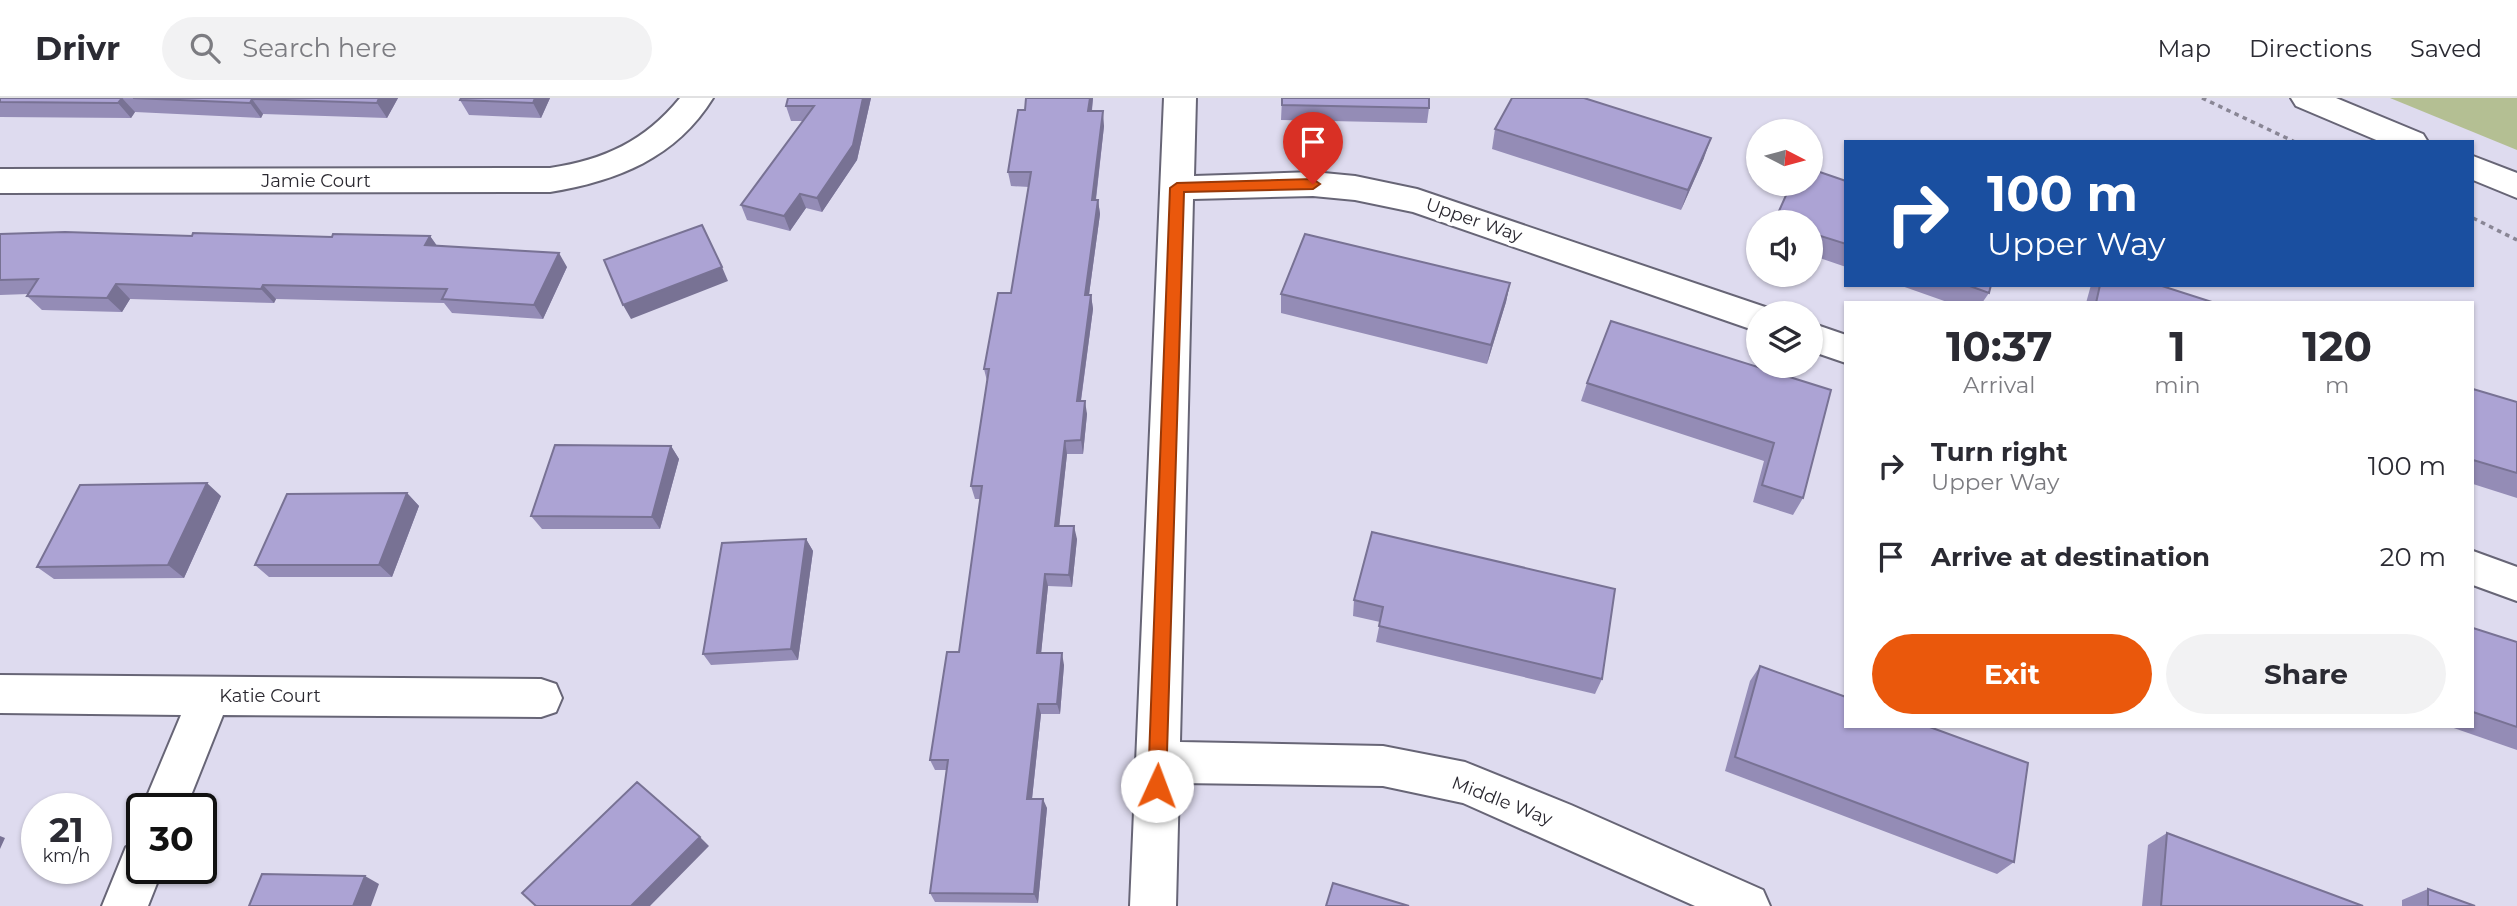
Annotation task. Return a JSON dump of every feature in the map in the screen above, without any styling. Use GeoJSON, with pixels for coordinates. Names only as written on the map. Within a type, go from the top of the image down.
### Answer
{"type":"FeatureCollection","features":[{"type":"Feature","properties":{"kind":"street","name":"Jamie Court"},"geometry":{"type":"LineString","coordinates":[[0,181],[551,180],[590,175],[629,160],[671,129],[697,98]]}},
{"type":"Feature","properties":{"kind":"street"},"geometry":{"type":"LineString","coordinates":[[1153,906],[1180,98]]}},
{"type":"Feature","properties":{"kind":"street"},"geometry":{"type":"LineString","coordinates":[[2307,98],[2407,140]]}},
{"type":"Feature","properties":{"kind":"street"},"geometry":{"type":"LineString","coordinates":[[2474,167],[2517,186]]}},
{"type":"Feature","properties":{"kind":"street","name":"Upper Way"},"geometry":{"type":"LineString","coordinates":[[1177,188],[1313,184],[1355,188],[1417,201],[1746,315]]}},
{"type":"Feature","properties":{"kind":"street"},"geometry":{"type":"LineString","coordinates":[[1823,341],[1844,348]]}},
{"type":"Feature","properties":{"kind":"street"},"geometry":{"type":"LineString","coordinates":[[2474,568],[2517,584]]}},
{"type":"Feature","properties":{"kind":"street","name":"Katie Court"},"geometry":{"type":"LineString","coordinates":[[0,694],[541,698]]}},
{"type":"Feature","properties":{"kind":"street"},"geometry":{"type":"LineString","coordinates":[[169,793],[210,696]]}},
{"type":"Feature","properties":{"kind":"street","name":"Middle Way"},"geometry":{"type":"LineString","coordinates":[[1158,762],[1383,766],[1465,783],[1747,906]]}},
{"type":"Feature","properties":{"kind":"street"},"geometry":{"type":"LineString","coordinates":[[125,906],[134,884]]}},
{"type":"Feature","properties":{"kind":"path"},"geometry":{"type":"LineString","coordinates":[[2202,98],[2291,140]]}},
{"type":"Feature","properties":{"kind":"path"},"geometry":{"type":"LineString","coordinates":[[2474,218],[2517,240]]}},
{"type":"Feature","properties":{"kind":"green space"},"geometry":{"type":"Polygon","coordinates":[[[2390,98],[2517,98],[2517,150],[2390,98]]]}},
{"type":"Feature","properties":{"kind":"building"},"geometry":{"type":"Polygon","coordinates":[[[0,98],[122,98],[118,103],[0,102],[0,98]]]}},
{"type":"Feature","properties":{"kind":"building"},"geometry":{"type":"Polygon","coordinates":[[[133,98],[379,98],[377,103],[252,99],[250,103],[133,98]]]}},
{"type":"Feature","properties":{"kind":"building"},"geometry":{"type":"Polygon","coordinates":[[[535,98],[533,103],[460,100],[535,98]]]}},
{"type":"Feature","properties":{"kind":"building"},"geometry":{"type":"Polygon","coordinates":[[[788,98],[863,98],[853,145],[817,198],[800,194],[784,216],[741,205],[814,106],[786,106],[788,98]]]}},
{"type":"Feature","properties":{"kind":"building"},"geometry":{"type":"Polygon","coordinates":[[[1026,98],[1090,98],[1088,111],[1103,111],[1092,200],[1098,200],[1085,295],[1091,295],[1077,401],[1085,401],[1081,440],[1065,441],[1055,526],[1074,526],[1069,575],[1045,574],[1037,653],[1062,653],[1057,704],[1038,704],[1027,799],[1043,799],[1034,894],[930,893],[948,760],[930,760],[947,652],[959,652],[982,486],[971,486],[989,369],[984,369],[998,293],[1011,293],[1031,172],[1008,172],[1018,110],[1025,110],[1026,98]]]}},
{"type":"Feature","properties":{"kind":"building"},"geometry":{"type":"Polygon","coordinates":[[[1282,98],[1429,98],[1429,108],[1282,105],[1282,98]]]}},
{"type":"Feature","properties":{"kind":"building"},"geometry":{"type":"Polygon","coordinates":[[[1512,98],[1584,98],[1711,138],[1688,190],[1495,129],[1512,98]]]}},
{"type":"Feature","properties":{"kind":"building"},"geometry":{"type":"Polygon","coordinates":[[[1824,173],[1844,180],[1844,243],[1823,237],[1823,210],[1779,210],[1786,196],[1824,196],[1824,173]]]}},
{"type":"Feature","properties":{"kind":"building"},"geometry":{"type":"Polygon","coordinates":[[[702,225],[722,267],[623,305],[604,260],[702,225]]]}},
{"type":"Feature","properties":{"kind":"building"},"geometry":{"type":"Polygon","coordinates":[[[65,232],[192,236],[193,233],[332,237],[333,234],[430,236],[425,245],[559,253],[534,305],[442,299],[447,289],[263,285],[261,289],[116,284],[107,298],[27,296],[38,279],[0,280],[0,234],[65,232]]]}},
{"type":"Feature","properties":{"kind":"building"},"geometry":{"type":"Polygon","coordinates":[[[1305,234],[1510,283],[1491,345],[1281,294],[1305,234]]]}},
{"type":"Feature","properties":{"kind":"building"},"geometry":{"type":"Polygon","coordinates":[[[1972,287],[1990,287],[1989,293],[1972,287]]]}},
{"type":"Feature","properties":{"kind":"building"},"geometry":{"type":"Polygon","coordinates":[[[2100,287],[2165,287],[2209,301],[2096,301],[2100,287]]]}},
{"type":"Feature","properties":{"kind":"building"},"geometry":{"type":"Polygon","coordinates":[[[1611,321],[1746,363],[1746,378],[1793,378],[1831,390],[1803,498],[1762,485],[1774,443],[1587,383],[1611,321]]]}},
{"type":"Feature","properties":{"kind":"building"},"geometry":{"type":"Polygon","coordinates":[[[2474,389],[2517,402],[2517,473],[2474,460],[2474,389]]]}},
{"type":"Feature","properties":{"kind":"building"},"geometry":{"type":"Polygon","coordinates":[[[555,445],[671,446],[652,517],[531,516],[555,445]]]}},
{"type":"Feature","properties":{"kind":"building"},"geometry":{"type":"Polygon","coordinates":[[[207,483],[168,565],[37,567],[80,485],[207,483]]]}},
{"type":"Feature","properties":{"kind":"building"},"geometry":{"type":"Polygon","coordinates":[[[407,493],[379,565],[255,565],[287,494],[407,493]]]}},
{"type":"Feature","properties":{"kind":"building"},"geometry":{"type":"Polygon","coordinates":[[[1372,532],[1615,589],[1602,679],[1379,626],[1383,607],[1354,600],[1372,532]]]}},
{"type":"Feature","properties":{"kind":"building"},"geometry":{"type":"Polygon","coordinates":[[[806,539],[791,649],[703,654],[722,543],[806,539]]]}},
{"type":"Feature","properties":{"kind":"building"},"geometry":{"type":"Polygon","coordinates":[[[2474,628],[2517,642],[2517,727],[2474,712],[2474,628]]]}},
{"type":"Feature","properties":{"kind":"building"},"geometry":{"type":"Polygon","coordinates":[[[1760,666],[1844,696],[1844,728],[1932,728],[2028,763],[2014,862],[1735,757],[1760,666]]]}},
{"type":"Feature","properties":{"kind":"building"},"geometry":{"type":"Polygon","coordinates":[[[637,782],[700,837],[631,906],[536,906],[522,893],[637,782]]]}},
{"type":"Feature","properties":{"kind":"building"},"geometry":{"type":"Polygon","coordinates":[[[2167,833],[2363,906],[2161,906],[2167,833]]]}},
{"type":"Feature","properties":{"kind":"building"},"geometry":{"type":"Polygon","coordinates":[[[262,874],[365,876],[353,906],[249,906],[262,874]]]}},
{"type":"Feature","properties":{"kind":"building"},"geometry":{"type":"Polygon","coordinates":[[[1333,883],[1409,906],[1326,906],[1333,883]]]}},
{"type":"Feature","properties":{"kind":"building"},"geometry":{"type":"Polygon","coordinates":[[[2428,889],[2475,906],[2428,906],[2428,889]]]}},
{"type":"Feature","properties":{"kind":"route"},"geometry":{"type":"LineString","coordinates":[[1157,786],[1177,188],[1313,184]]}}]}
